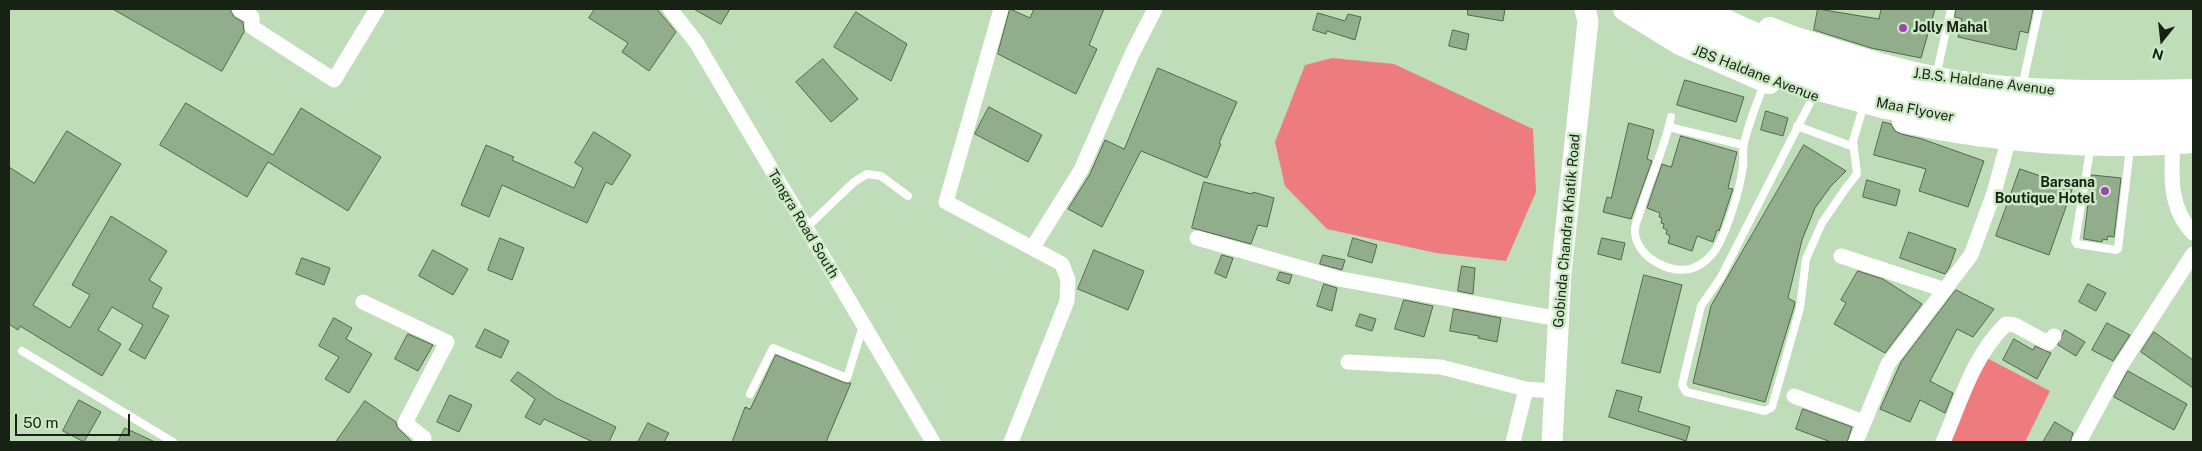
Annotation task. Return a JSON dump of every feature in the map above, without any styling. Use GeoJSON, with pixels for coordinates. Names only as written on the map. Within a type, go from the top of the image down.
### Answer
{"type":"FeatureCollection","features":[{"type":"Feature","properties":{"kind":"highway","name":"Maa Flyover"},"geometry":{"type":"LineString","coordinates":[[1656,9],[1755,63],[1819,87],[1886,105],[2002,124],[2045,126],[2193,126]]}},
{"type":"Feature","properties":{"kind":"highway","name":"Maa Flyover"},"geometry":{"type":"LineString","coordinates":[[1696,9],[1728,26],[1793,54],[1875,79],[1934,92],[2022,105],[2069,108],[2193,107]]}},
{"type":"Feature","properties":{"kind":"main road","name":"JBS Haldane Avenue"},"geometry":{"type":"LineString","coordinates":[[1625,9],[1680,43],[1766,81],[1862,111],[1961,132],[2009,138],[2091,143],[2183,142]]}},
{"type":"Feature","properties":{"kind":"main road","name":"J.B.S. Haldane Avenue"},"geometry":{"type":"LineString","coordinates":[[1725,9],[1773,30],[1907,73],[2021,90],[2061,92],[2193,91]]}},
{"type":"Feature","properties":{"kind":"main road","name":"Gobinda Chandra Khatik Road"},"geometry":{"type":"LineString","coordinates":[[1552,442],[1561,273],[1590,13]]}},
{"type":"Feature","properties":{"kind":"street"},"geometry":{"type":"LineString","coordinates":[[240,9],[252,17],[252,27],[334,80],[377,9]]}},
{"type":"Feature","properties":{"kind":"street","name":"Tangra Road South"},"geometry":{"type":"LineString","coordinates":[[670,9],[696,42],[805,229],[933,442]]}},
{"type":"Feature","properties":{"kind":"street"},"geometry":{"type":"LineString","coordinates":[[1001,9],[946,202],[1062,264],[1068,280],[1067,301],[1011,442]]}},
{"type":"Feature","properties":{"kind":"street"},"geometry":{"type":"LineString","coordinates":[[1033,247],[1081,170],[1132,54],[1155,9]]}},
{"type":"Feature","properties":{"kind":"street"},"geometry":{"type":"LineString","coordinates":[[1856,442],[1888,364],[1971,255],[1994,193],[2009,138]]}},
{"type":"Feature","properties":{"kind":"street"},"geometry":{"type":"LineString","coordinates":[[2183,142],[2171,177],[2175,205],[2184,224],[2193,233]]}},
{"type":"Feature","properties":{"kind":"street"},"geometry":{"type":"LineString","coordinates":[[1197,238],[1340,279],[1559,319]]}},
{"type":"Feature","properties":{"kind":"street"},"geometry":{"type":"LineString","coordinates":[[2079,442],[2120,367],[2193,254]]}},
{"type":"Feature","properties":{"kind":"street"},"geometry":{"type":"LineString","coordinates":[[1841,256],[1945,290]]}},
{"type":"Feature","properties":{"kind":"street"},"geometry":{"type":"LineString","coordinates":[[363,302],[447,342],[405,422],[424,438],[421,442]]}},
{"type":"Feature","properties":{"kind":"street"},"geometry":{"type":"LineString","coordinates":[[1943,442],[1979,358],[1993,336],[2006,324],[2015,325],[2048,343],[2054,336]]}},
{"type":"Feature","properties":{"kind":"street"},"geometry":{"type":"LineString","coordinates":[[1348,362],[1441,367],[1526,390],[1555,391]]}},
{"type":"Feature","properties":{"kind":"street"},"geometry":{"type":"LineString","coordinates":[[1513,442],[1526,390]]}},
{"type":"Feature","properties":{"kind":"street"},"geometry":{"type":"LineString","coordinates":[[1794,396],[1864,422]]}},
{"type":"Feature","properties":{"kind":"lane"},"geometry":{"type":"LineString","coordinates":[[1936,78],[1951,9]]}},
{"type":"Feature","properties":{"kind":"lane"},"geometry":{"type":"LineString","coordinates":[[2021,90],[2039,9]]}},
{"type":"Feature","properties":{"kind":"lane"},"geometry":{"type":"LineString","coordinates":[[1671,118],[1634,231],[1636,241],[1642,253],[1677,269],[1694,268],[1708,258],[1717,248],[1737,197],[1743,164],[1743,145],[1766,81]]}},
{"type":"Feature","properties":{"kind":"lane"},"geometry":{"type":"LineString","coordinates":[[1813,97],[1721,277],[1701,306],[1682,385],[1686,392],[1765,411],[1772,407],[1800,308],[1806,259],[1822,223],[1857,174],[1853,141],[1862,111]]}},
{"type":"Feature","properties":{"kind":"lane"},"geometry":{"type":"LineString","coordinates":[[1797,126],[1854,147]]}},
{"type":"Feature","properties":{"kind":"lane"},"geometry":{"type":"LineString","coordinates":[[1669,127],[1743,145]]}},
{"type":"Feature","properties":{"kind":"lane"},"geometry":{"type":"LineString","coordinates":[[2091,143],[2075,241],[2077,244],[2116,250],[2118,249],[2130,143]]}},
{"type":"Feature","properties":{"kind":"lane"},"geometry":{"type":"LineString","coordinates":[[805,229],[854,182],[868,174],[882,176],[908,196]]}},
{"type":"Feature","properties":{"kind":"lane"},"geometry":{"type":"LineString","coordinates":[[750,394],[773,348],[846,378],[863,326]]}},
{"type":"Feature","properties":{"kind":"lane"},"geometry":{"type":"LineString","coordinates":[[22,351],[172,442]]}},
{"type":"Feature","properties":{"kind":"shaded area"},"geometry":{"type":"Polygon","coordinates":[[[1332,58],[1394,64],[1533,129],[1536,192],[1506,261],[1436,253],[1327,229],[1285,186],[1275,142],[1305,65],[1332,58]]]}},
{"type":"Feature","properties":{"kind":"shaded area"},"geometry":{"type":"Polygon","coordinates":[[[1985,357],[2050,391],[2025,442],[1947,442],[1985,357]]]}},
{"type":"Feature","properties":{"kind":"building"},"geometry":{"type":"Polygon","coordinates":[[[113,9],[230,9],[234,17],[243,22],[244,32],[222,71],[113,9]]]}},
{"type":"Feature","properties":{"kind":"building"},"geometry":{"type":"Polygon","coordinates":[[[595,9],[657,9],[676,32],[649,71],[622,52],[628,43],[589,18],[595,9]]]}},
{"type":"Feature","properties":{"kind":"building"},"geometry":{"type":"Polygon","coordinates":[[[694,9],[730,9],[721,24],[694,9]]]}},
{"type":"Feature","properties":{"kind":"building"},"geometry":{"type":"Polygon","coordinates":[[[1010,9],[1030,18],[1034,9],[1104,9],[1089,45],[1097,49],[1076,94],[998,54],[1010,9]]]}},
{"type":"Feature","properties":{"kind":"building"},"geometry":{"type":"Polygon","coordinates":[[[1468,9],[1505,9],[1503,21],[1468,15],[1468,9]]]}},
{"type":"Feature","properties":{"kind":"building"},"geometry":{"type":"Polygon","coordinates":[[[1818,9],[1879,19],[1881,9],[1935,9],[1921,58],[1871,48],[1814,30],[1818,9]]]}},
{"type":"Feature","properties":{"kind":"building"},"geometry":{"type":"Polygon","coordinates":[[[1956,9],[2033,9],[2028,33],[2020,31],[2016,50],[1958,37],[1962,19],[1955,17],[1956,9]]]}},
{"type":"Feature","properties":{"kind":"building"},"geometry":{"type":"Polygon","coordinates":[[[856,12],[907,44],[891,81],[834,47],[856,12]]]}},
{"type":"Feature","properties":{"kind":"building"},"geometry":{"type":"Polygon","coordinates":[[[1318,13],[1345,21],[1348,14],[1361,17],[1355,40],[1327,31],[1326,34],[1313,30],[1318,13]]]}},
{"type":"Feature","properties":{"kind":"building"},"geometry":{"type":"Polygon","coordinates":[[[1453,30],[1469,34],[1466,50],[1449,46],[1453,30]]]}},
{"type":"Feature","properties":{"kind":"building"},"geometry":{"type":"Polygon","coordinates":[[[823,59],[858,99],[831,122],[796,82],[823,59]]]}},
{"type":"Feature","properties":{"kind":"building"},"geometry":{"type":"Polygon","coordinates":[[[1158,68],[1237,102],[1219,143],[1221,144],[1207,178],[1141,151],[1102,227],[1068,209],[1090,174],[1105,140],[1124,149],[1158,68]]]}},
{"type":"Feature","properties":{"kind":"building"},"geometry":{"type":"Polygon","coordinates":[[[1685,80],[1744,97],[1736,122],[1677,105],[1685,80]]]}},
{"type":"Feature","properties":{"kind":"building"},"geometry":{"type":"Polygon","coordinates":[[[186,103],[273,155],[301,108],[381,157],[348,211],[268,162],[247,197],[160,145],[186,103]]]}},
{"type":"Feature","properties":{"kind":"building"},"geometry":{"type":"Polygon","coordinates":[[[989,107],[1042,135],[1028,162],[975,134],[989,107]]]}},
{"type":"Feature","properties":{"kind":"building"},"geometry":{"type":"Polygon","coordinates":[[[1766,111],[1788,118],[1783,136],[1761,130],[1766,111]]]}},
{"type":"Feature","properties":{"kind":"building"},"geometry":{"type":"Polygon","coordinates":[[[1883,122],[1891,124],[1895,131],[1901,134],[1922,139],[1984,161],[1968,207],[1919,191],[1926,169],[1874,155],[1883,122]]]}},
{"type":"Feature","properties":{"kind":"building"},"geometry":{"type":"Polygon","coordinates":[[[1629,123],[1654,130],[1647,159],[1652,161],[1631,219],[1603,212],[1607,197],[1611,198],[1629,123]]]}},
{"type":"Feature","properties":{"kind":"building"},"geometry":{"type":"Polygon","coordinates":[[[67,131],[121,164],[33,305],[70,328],[90,295],[72,285],[111,216],[167,251],[149,280],[162,288],[152,307],[169,316],[145,359],[129,350],[143,325],[112,307],[98,330],[121,344],[102,376],[20,326],[18,330],[9,324],[9,167],[34,183],[67,131]]]}},
{"type":"Feature","properties":{"kind":"building"},"geometry":{"type":"Polygon","coordinates":[[[594,132],[631,155],[612,185],[606,182],[587,223],[502,185],[489,217],[461,205],[486,145],[514,157],[512,160],[574,188],[583,168],[575,163],[594,132]]]}},
{"type":"Feature","properties":{"kind":"building"},"geometry":{"type":"Polygon","coordinates":[[[1681,136],[1737,152],[1728,188],[1733,189],[1719,231],[1717,230],[1713,242],[1697,236],[1692,251],[1668,243],[1670,236],[1666,234],[1667,230],[1663,228],[1662,218],[1659,217],[1660,213],[1647,208],[1662,164],[1671,167],[1681,136]]]}},
{"type":"Feature","properties":{"kind":"building"},"geometry":{"type":"Polygon","coordinates":[[[1804,145],[1846,171],[1831,186],[1815,208],[1802,240],[1788,298],[1795,302],[1794,307],[1765,402],[1693,383],[1711,306],[1804,145]]]}},
{"type":"Feature","properties":{"kind":"building"},"geometry":{"type":"Polygon","coordinates":[[[2020,169],[2073,187],[2049,255],[1996,236],[2020,169]]]}},
{"type":"Feature","properties":{"kind":"building"},"geometry":{"type":"Polygon","coordinates":[[[2092,175],[2121,178],[2114,237],[2108,236],[2107,240],[2103,239],[2102,242],[2084,239],[2092,175]]]}},
{"type":"Feature","properties":{"kind":"building"},"geometry":{"type":"Polygon","coordinates":[[[1867,180],[1900,190],[1896,206],[1863,197],[1867,180]]]}},
{"type":"Feature","properties":{"kind":"building"},"geometry":{"type":"Polygon","coordinates":[[[1204,182],[1274,198],[1267,227],[1258,225],[1251,244],[1192,228],[1204,182]]]}},
{"type":"Feature","properties":{"kind":"building"},"geometry":{"type":"Polygon","coordinates":[[[1909,232],[1956,249],[1945,274],[1900,258],[1909,232]]]}},
{"type":"Feature","properties":{"kind":"building"},"geometry":{"type":"Polygon","coordinates":[[[500,238],[524,248],[512,280],[488,270],[500,238]]]}},
{"type":"Feature","properties":{"kind":"building"},"geometry":{"type":"Polygon","coordinates":[[[1353,238],[1377,245],[1372,263],[1348,256],[1353,238]]]}},
{"type":"Feature","properties":{"kind":"building"},"geometry":{"type":"Polygon","coordinates":[[[1602,238],[1625,243],[1621,260],[1598,254],[1602,238]]]}},
{"type":"Feature","properties":{"kind":"building"},"geometry":{"type":"Polygon","coordinates":[[[433,250],[468,269],[453,295],[419,276],[433,250]]]}},
{"type":"Feature","properties":{"kind":"building"},"geometry":{"type":"Polygon","coordinates":[[[1094,250],[1144,271],[1128,310],[1078,289],[1094,250]]]}},
{"type":"Feature","properties":{"kind":"building"},"geometry":{"type":"Polygon","coordinates":[[[1222,255],[1233,258],[1226,278],[1215,273],[1222,255]]]}},
{"type":"Feature","properties":{"kind":"building"},"geometry":{"type":"Polygon","coordinates":[[[1323,255],[1345,260],[1342,270],[1320,264],[1323,255]]]}},
{"type":"Feature","properties":{"kind":"building"},"geometry":{"type":"Polygon","coordinates":[[[302,258],[330,268],[324,285],[296,274],[302,258]]]}},
{"type":"Feature","properties":{"kind":"building"},"geometry":{"type":"Polygon","coordinates":[[[1462,266],[1475,268],[1473,294],[1458,291],[1462,266]]]}},
{"type":"Feature","properties":{"kind":"building"},"geometry":{"type":"Polygon","coordinates":[[[1858,271],[1883,279],[1922,304],[1885,353],[1834,324],[1846,303],[1841,300],[1858,271]]]}},
{"type":"Feature","properties":{"kind":"building"},"geometry":{"type":"Polygon","coordinates":[[[1280,272],[1292,275],[1289,284],[1277,280],[1280,272]]]}},
{"type":"Feature","properties":{"kind":"building"},"geometry":{"type":"Polygon","coordinates":[[[1644,275],[1682,285],[1660,373],[1622,363],[1644,275]]]}},
{"type":"Feature","properties":{"kind":"building"},"geometry":{"type":"Polygon","coordinates":[[[1324,284],[1337,288],[1332,311],[1317,306],[1324,284]]]}},
{"type":"Feature","properties":{"kind":"building"},"geometry":{"type":"Polygon","coordinates":[[[2088,284],[2106,293],[2096,311],[2079,302],[2088,284]]]}},
{"type":"Feature","properties":{"kind":"building"},"geometry":{"type":"Polygon","coordinates":[[[1956,290],[1994,309],[1973,337],[1957,329],[1930,381],[1953,393],[1945,413],[1920,400],[1910,422],[1880,409],[1901,362],[1956,290]]]}},
{"type":"Feature","properties":{"kind":"building"},"geometry":{"type":"Polygon","coordinates":[[[1404,300],[1433,306],[1424,337],[1395,329],[1404,300]]]}},
{"type":"Feature","properties":{"kind":"building"},"geometry":{"type":"Polygon","coordinates":[[[1454,309],[1501,318],[1497,342],[1478,338],[1479,336],[1450,331],[1454,309]]]}},
{"type":"Feature","properties":{"kind":"building"},"geometry":{"type":"Polygon","coordinates":[[[1360,314],[1376,319],[1372,331],[1356,326],[1360,314]]]}},
{"type":"Feature","properties":{"kind":"building"},"geometry":{"type":"Polygon","coordinates":[[[334,318],[352,328],[346,339],[372,354],[349,393],[325,379],[339,357],[319,346],[334,318]]]}},
{"type":"Feature","properties":{"kind":"building"},"geometry":{"type":"Polygon","coordinates":[[[2107,323],[2130,335],[2113,361],[2092,350],[2107,323]]]}},
{"type":"Feature","properties":{"kind":"building"},"geometry":{"type":"Polygon","coordinates":[[[485,329],[509,341],[501,358],[476,347],[485,329]]]}},
{"type":"Feature","properties":{"kind":"building"},"geometry":{"type":"Polygon","coordinates":[[[2065,330],[2085,342],[2076,356],[2058,345],[2065,330]]]}},
{"type":"Feature","properties":{"kind":"building"},"geometry":{"type":"Polygon","coordinates":[[[2154,332],[2193,360],[2193,388],[2141,352],[2154,332]]]}},
{"type":"Feature","properties":{"kind":"building"},"geometry":{"type":"Polygon","coordinates":[[[408,334],[433,345],[418,371],[395,359],[408,334]]]}},
{"type":"Feature","properties":{"kind":"building"},"geometry":{"type":"Polygon","coordinates":[[[2014,339],[2033,350],[2035,346],[2051,353],[2037,379],[2003,360],[2014,339]]]}},
{"type":"Feature","properties":{"kind":"building"},"geometry":{"type":"Polygon","coordinates":[[[776,355],[845,383],[851,383],[826,442],[732,442],[745,407],[750,409],[776,355]]]}},
{"type":"Feature","properties":{"kind":"building"},"geometry":{"type":"Polygon","coordinates":[[[2128,371],[2187,404],[2174,430],[2114,397],[2128,371]]]}},
{"type":"Feature","properties":{"kind":"building"},"geometry":{"type":"Polygon","coordinates":[[[518,372],[556,398],[616,427],[609,442],[593,442],[544,419],[540,425],[525,417],[535,399],[511,381],[518,372]]]}},
{"type":"Feature","properties":{"kind":"building"},"geometry":{"type":"Polygon","coordinates":[[[1617,390],[1642,397],[1638,411],[1690,427],[1686,441],[1609,417],[1617,390]]]}},
{"type":"Feature","properties":{"kind":"building"},"geometry":{"type":"Polygon","coordinates":[[[450,395],[472,405],[459,432],[437,422],[450,395]]]}},
{"type":"Feature","properties":{"kind":"building"},"geometry":{"type":"Polygon","coordinates":[[[79,400],[101,412],[84,442],[63,431],[79,400]]]}},
{"type":"Feature","properties":{"kind":"building"},"geometry":{"type":"Polygon","coordinates":[[[365,401],[396,422],[397,427],[412,442],[336,442],[365,401]]]}},
{"type":"Feature","properties":{"kind":"building"},"geometry":{"type":"Polygon","coordinates":[[[1803,409],[1852,427],[1847,442],[1831,442],[1796,429],[1803,409]]]}},
{"type":"Feature","properties":{"kind":"building"},"geometry":{"type":"Polygon","coordinates":[[[2055,422],[2073,433],[2070,442],[2043,442],[2055,422]]]}},
{"type":"Feature","properties":{"kind":"building"},"geometry":{"type":"Polygon","coordinates":[[[648,423],[669,433],[664,442],[638,442],[648,423]]]}},
{"type":"Feature","properties":{"kind":"building"},"geometry":{"type":"Polygon","coordinates":[[[125,428],[155,442],[118,442],[125,428]]]}},
{"type":"Feature","properties":{"kind":"place","name":"Jolly Mahal"},"geometry":{"type":"Point","coordinates":[1903,28]}},
{"type":"Feature","properties":{"kind":"place","name":"Barsana Boutique Hotel"},"geometry":{"type":"Point","coordinates":[2105,191]}}]}
